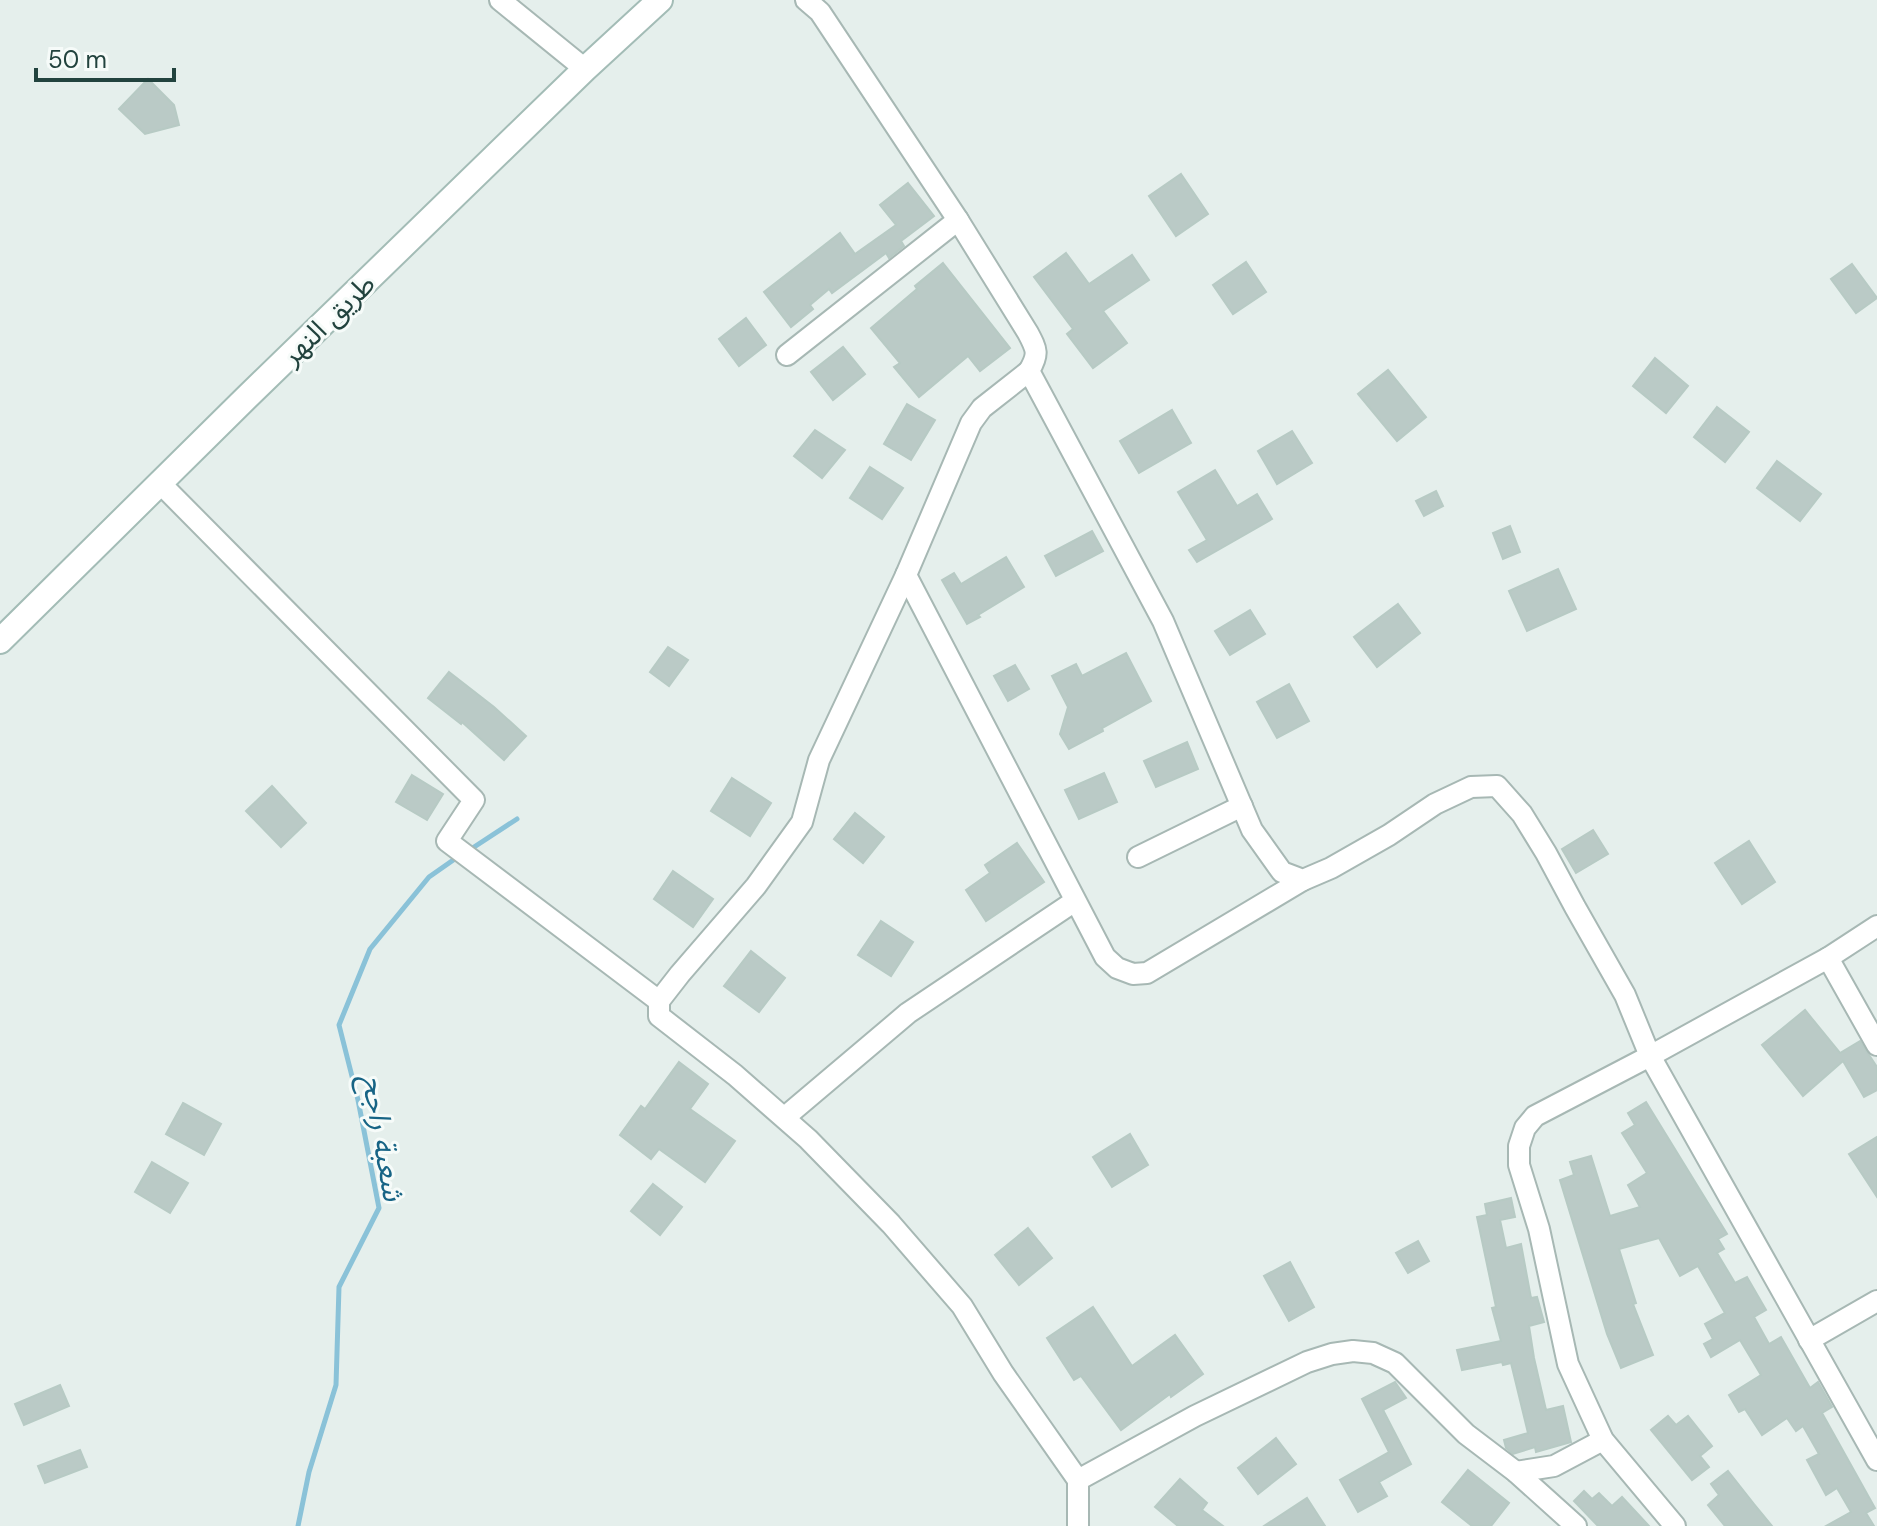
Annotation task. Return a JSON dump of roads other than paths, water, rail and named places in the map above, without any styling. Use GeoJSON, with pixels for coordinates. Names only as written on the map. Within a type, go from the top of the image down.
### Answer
{"type":"FeatureCollection","features":[{"type":"Feature","properties":{"kind":"main road","name":"طريق النهر"},"geometry":{"type":"LineString","coordinates":[[0,641],[585,69],[660,0]]}},
{"type":"Feature","properties":{"kind":"street"},"geometry":{"type":"LineString","coordinates":[[500,0],[585,69]]}},
{"type":"Feature","properties":{"kind":"street"},"geometry":{"type":"LineString","coordinates":[[814,4],[958,220],[1037,349],[1029,371],[982,408],[971,423],[906,575],[819,760],[802,822],[756,886],[659,1001],[659,1016],[735,1075],[808,1139],[891,1224],[962,1306],[1003,1373],[1078,1480],[1078,1526]]}},
{"type":"Feature","properties":{"kind":"street"},"geometry":{"type":"LineString","coordinates":[[787,355],[958,220]]}},
{"type":"Feature","properties":{"kind":"street"},"geometry":{"type":"LineString","coordinates":[[1029,371],[1163,621],[1252,830],[1282,872],[1303,880]]}},
{"type":"Feature","properties":{"kind":"street"},"geometry":{"type":"LineString","coordinates":[[160,483],[474,800],[447,841],[659,1001]]}},
{"type":"Feature","properties":{"kind":"street"},"geometry":{"type":"LineString","coordinates":[[906,575],[1105,957],[1117,968],[1133,974],[1147,973],[1303,880],[1359,852],[1435,804],[1471,787],[1497,786],[1522,814],[1546,853],[1625,995],[1650,1056],[1877,1460]]}},
{"type":"Feature","properties":{"kind":"street"},"geometry":{"type":"LineString","coordinates":[[1138,857],[1242,806]]}},
{"type":"Feature","properties":{"kind":"street"},"geometry":{"type":"LineString","coordinates":[[791,1112],[908,1013],[1075,901]]}},
{"type":"Feature","properties":{"kind":"street"},"geometry":{"type":"LineString","coordinates":[[1675,1526],[1603,1440],[1568,1364],[1539,1229],[1519,1165],[1519,1146],[1525,1128],[1535,1116],[1828,958],[1877,926]]}},
{"type":"Feature","properties":{"kind":"street"},"geometry":{"type":"LineString","coordinates":[[1828,958],[1877,1045]]}},
{"type":"Feature","properties":{"kind":"street"},"geometry":{"type":"LineString","coordinates":[[1809,1340],[1877,1301]]}},
{"type":"Feature","properties":{"kind":"street"},"geometry":{"type":"LineString","coordinates":[[1078,1480],[1195,1416],[1307,1362],[1353,1351],[1373,1353],[1395,1363],[1466,1434],[1516,1472],[1576,1526]]}},
{"type":"Feature","properties":{"kind":"street"},"geometry":{"type":"LineString","coordinates":[[1516,1472],[1554,1466],[1603,1440]]}},
{"type":"Feature","properties":{"kind":"waterway","name":"شعبة راجح"},"geometry":{"type":"LineString","coordinates":[[468,851],[517,819]]}},
{"type":"Feature","properties":{"kind":"waterway","name":"شعبة راجح"},"geometry":{"type":"LineString","coordinates":[[298,1526],[309,1472],[336,1385],[339,1287],[379,1208],[358,1100],[339,1025],[370,949],[429,877],[459,856]]}}]}
